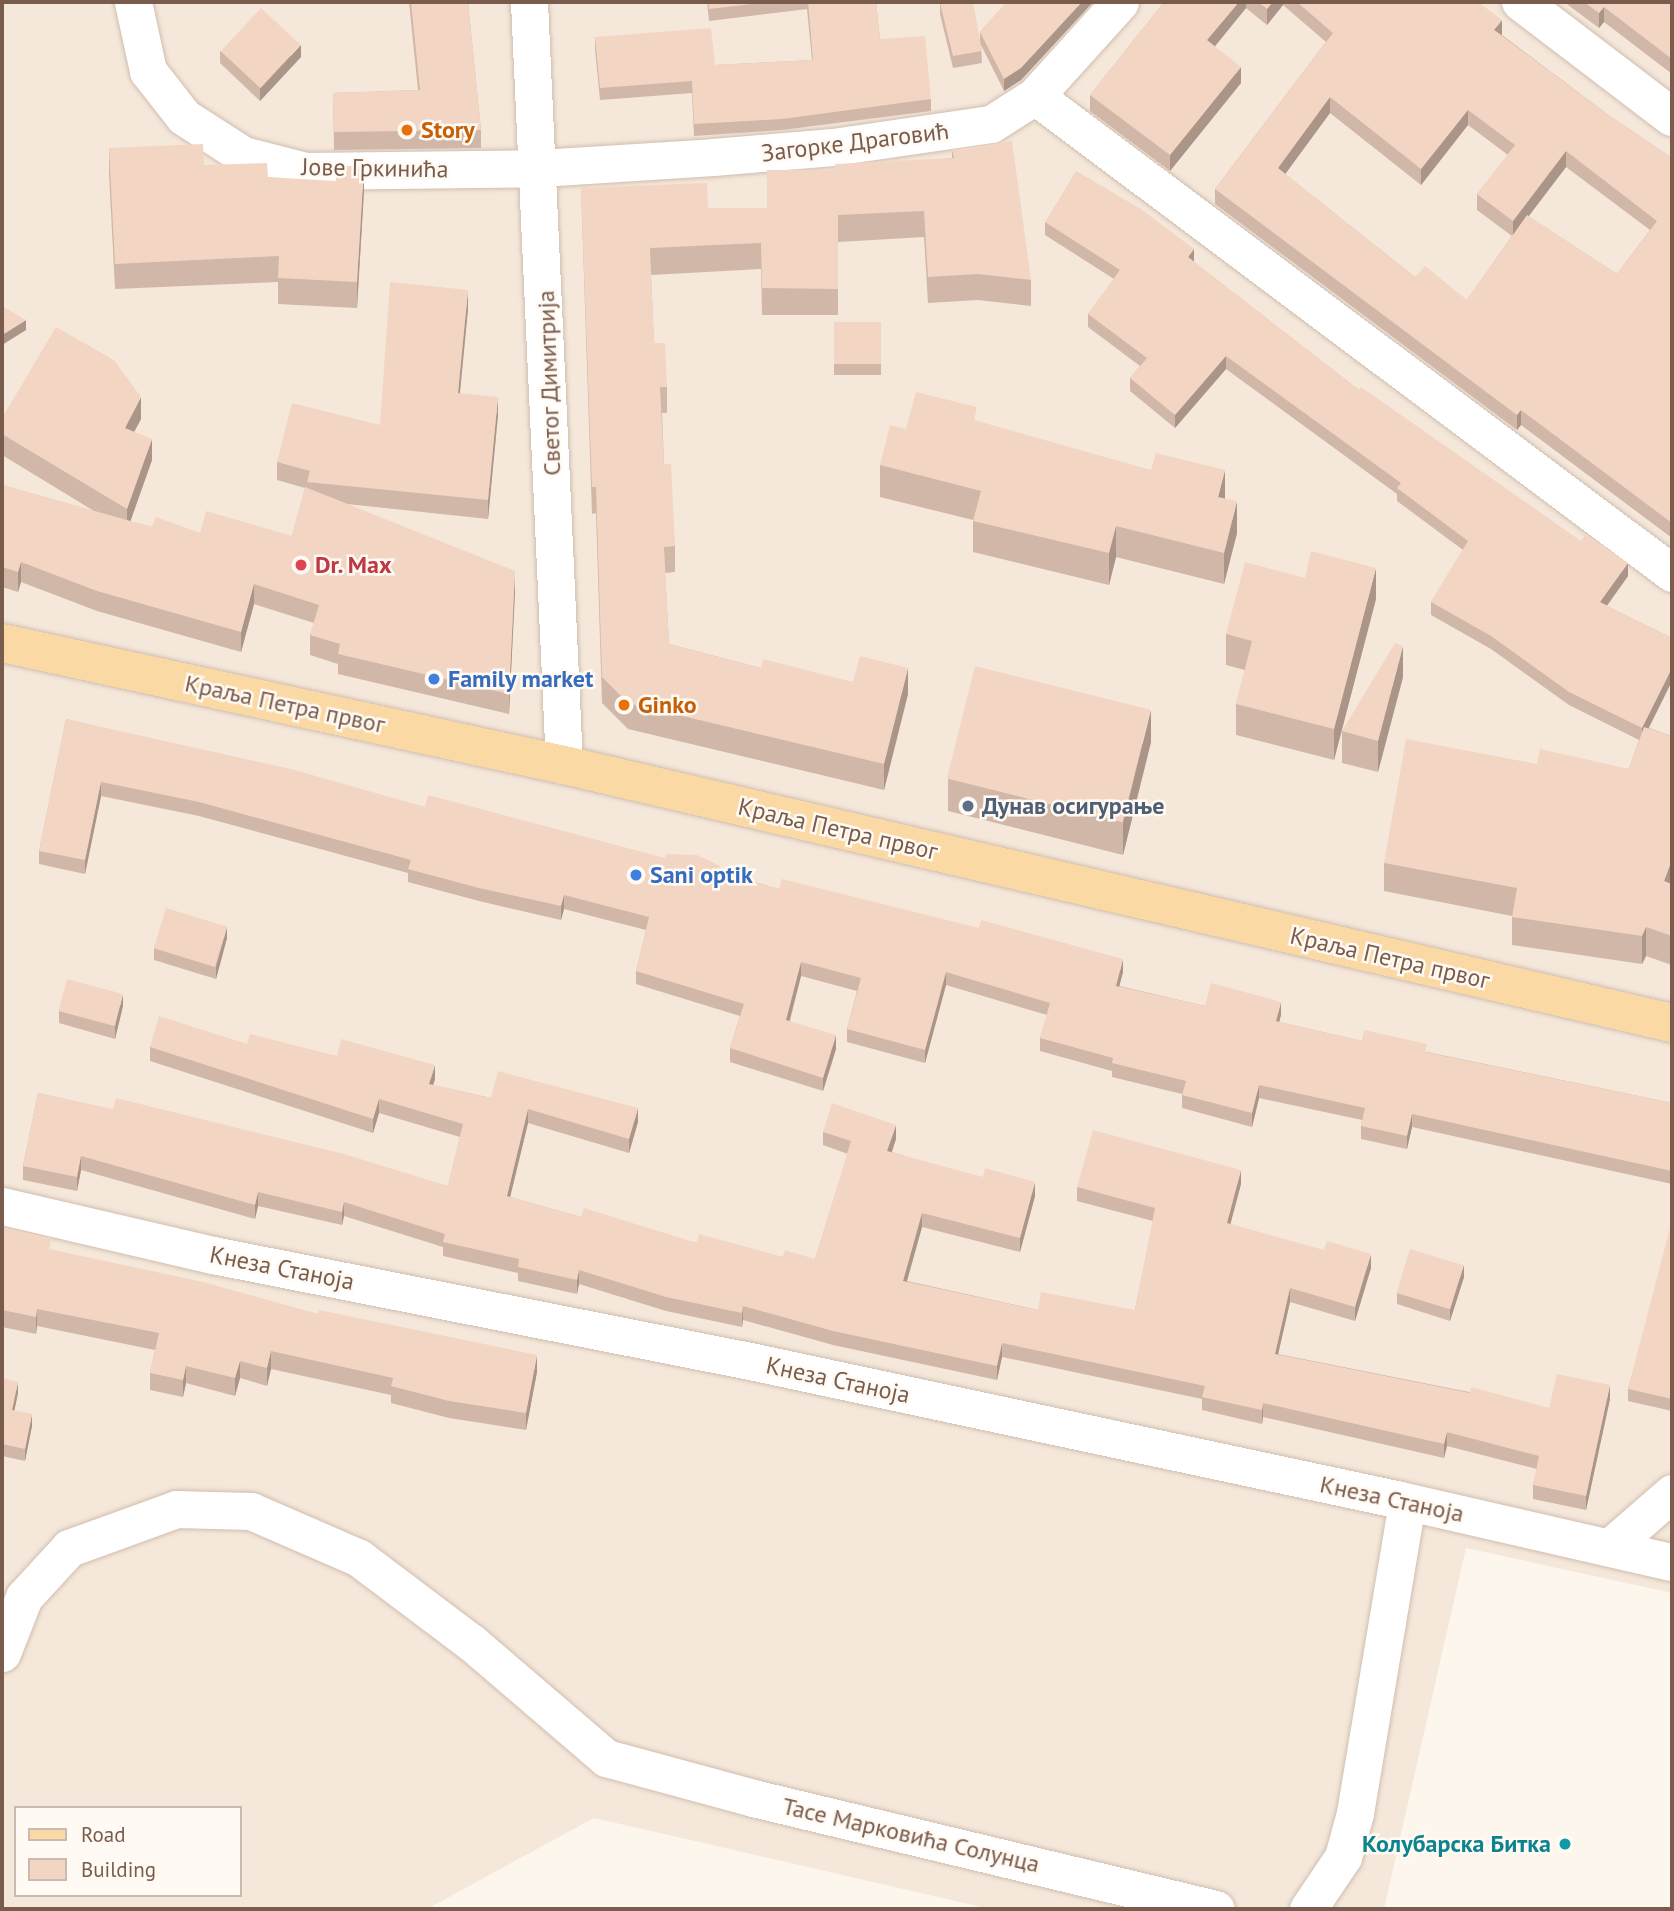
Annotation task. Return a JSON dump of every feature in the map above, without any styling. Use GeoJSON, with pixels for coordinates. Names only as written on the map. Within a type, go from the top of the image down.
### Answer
{"type":"FeatureCollection","features":[{"type":"Feature","properties":{"kind":"main road","name":"Краља Петра првог"},"geometry":{"type":"LineString","coordinates":[[2,643],[564,765],[1672,1023]]}},
{"type":"Feature","properties":{"kind":"street","name":"Јове Гркинића"},"geometry":{"type":"LineString","coordinates":[[133,2],[148,71],[184,117],[243,155],[305,171],[540,168]]}},
{"type":"Feature","properties":{"kind":"street","name":"Светог Димитрија"},"geometry":{"type":"LineString","coordinates":[[529,2],[540,168],[564,765]]}},
{"type":"Feature","properties":{"kind":"street","name":"Загорке Драговић"},"geometry":{"type":"LineString","coordinates":[[540,168],[833,148],[991,124],[1035,96],[1121,2]]}},
{"type":"Feature","properties":{"kind":"street"},"geometry":{"type":"LineString","coordinates":[[1521,2],[1672,117]]}},
{"type":"Feature","properties":{"kind":"street"},"geometry":{"type":"LineString","coordinates":[[1035,96],[1672,573]]}},
{"type":"Feature","properties":{"kind":"street","name":"Кнеза Станоја"},"geometry":{"type":"LineString","coordinates":[[2,1206],[213,1255],[737,1359],[1610,1546],[1672,1562]]}},
{"type":"Feature","properties":{"kind":"street"},"geometry":{"type":"LineString","coordinates":[[1610,1546],[1672,1493]]}},
{"type":"Feature","properties":{"kind":"street"},"geometry":{"type":"LineString","coordinates":[[1308,1909],[1343,1857],[1355,1813],[1407,1502]]}},
{"type":"Feature","properties":{"kind":"street","name":"Тасе Марковића Солунца"},"geometry":{"type":"LineString","coordinates":[[2,1653],[24,1597],[69,1548],[176,1509],[251,1511],[359,1558],[472,1643],[606,1758],[753,1798],[1216,1909]]}},
{"type":"Feature","properties":{"kind":"shaded area"},"geometry":{"type":"Polygon","coordinates":[[[2,2],[1672,2],[1672,1593],[1466,1548],[1384,1909],[990,1909],[594,1818],[427,1909],[2,1909],[2,2]]]}},
{"type":"Feature","properties":{"kind":"building"},"geometry":{"type":"Polygon","coordinates":[[[411,2],[468,2],[481,130],[334,132],[333,93],[420,90],[411,2]]]}},
{"type":"Feature","properties":{"kind":"building"},"geometry":{"type":"Polygon","coordinates":[[[708,2],[770,2],[709,9],[708,2]]]}},
{"type":"Feature","properties":{"kind":"building"},"geometry":{"type":"Polygon","coordinates":[[[808,2],[876,2],[880,39],[925,36],[931,99],[782,119],[694,124],[692,81],[600,88],[595,37],[711,28],[715,65],[813,60],[808,2]]]}},
{"type":"Feature","properties":{"kind":"building"},"geometry":{"type":"Polygon","coordinates":[[[973,2],[982,51],[953,56],[940,3],[973,2]]]}},
{"type":"Feature","properties":{"kind":"building"},"geometry":{"type":"Polygon","coordinates":[[[1007,2],[1082,2],[1021,68],[1004,79],[980,32],[1007,2]]]}},
{"type":"Feature","properties":{"kind":"building"},"geometry":{"type":"Polygon","coordinates":[[[1164,2],[1239,2],[1207,40],[1241,67],[1170,155],[1090,95],[1164,2]]]}},
{"type":"Feature","properties":{"kind":"building"},"geometry":{"type":"Polygon","coordinates":[[[1258,2],[1273,2],[1267,9],[1258,2]]]}},
{"type":"Feature","properties":{"kind":"building"},"geometry":{"type":"Polygon","coordinates":[[[1297,2],[1478,2],[1502,20],[1494,30],[1607,114],[1672,158],[1672,523],[1521,410],[1517,415],[1215,189],[1333,33],[1297,2]],[[1330,97],[1278,168],[1415,277],[1425,266],[1467,300],[1527,215],[1617,274],[1657,221],[1566,151],[1513,221],[1477,194],[1515,145],[1468,110],[1421,169],[1330,97]]]}},
{"type":"Feature","properties":{"kind":"building"},"geometry":{"type":"Polygon","coordinates":[[[1584,2],[1672,2],[1672,59],[1604,7],[1599,13],[1584,2]]]}},
{"type":"Feature","properties":{"kind":"building"},"geometry":{"type":"Polygon","coordinates":[[[261,8],[300,45],[260,88],[221,51],[261,8]]]}},
{"type":"Feature","properties":{"kind":"building"},"geometry":{"type":"Polygon","coordinates":[[[1012,141],[1031,280],[978,274],[928,277],[924,211],[838,215],[838,289],[762,288],[761,243],[650,248],[654,343],[665,343],[667,387],[660,387],[664,464],[671,464],[675,546],[664,547],[669,644],[761,668],[763,659],[853,682],[860,656],[908,668],[884,764],[628,703],[602,677],[596,487],[592,487],[581,188],[707,183],[708,208],[767,208],[767,170],[836,170],[835,164],[954,158],[952,150],[1012,141]]]}},
{"type":"Feature","properties":{"kind":"building"},"geometry":{"type":"Polygon","coordinates":[[[203,144],[204,165],[267,163],[268,177],[336,181],[336,166],[364,166],[357,282],[278,278],[279,256],[115,264],[109,148],[203,144]]]}},
{"type":"Feature","properties":{"kind":"building"},"geometry":{"type":"Polygon","coordinates":[[[1076,171],[1141,209],[1194,249],[1188,257],[1359,390],[1361,387],[1581,541],[1586,534],[1628,563],[1600,602],[1672,638],[1672,668],[1642,728],[1569,692],[1491,636],[1431,602],[1468,541],[1397,488],[1401,483],[1226,356],[1175,415],[1130,378],[1147,358],[1088,314],[1120,270],[1045,222],[1076,171]]]}},
{"type":"Feature","properties":{"kind":"building"},"geometry":{"type":"Polygon","coordinates":[[[390,282],[468,290],[458,393],[498,397],[488,500],[307,482],[310,471],[277,462],[292,403],[380,425],[390,282]]]}},
{"type":"Feature","properties":{"kind":"building"},"geometry":{"type":"Polygon","coordinates":[[[2,306],[26,320],[2,335],[2,306]]]}},
{"type":"Feature","properties":{"kind":"building"},"geometry":{"type":"Polygon","coordinates":[[[834,322],[881,322],[881,364],[834,364],[834,322]]]}},
{"type":"Feature","properties":{"kind":"building"},"geometry":{"type":"Polygon","coordinates":[[[56,327],[114,360],[141,397],[125,428],[152,439],[127,509],[2,434],[2,418],[56,327]]]}},
{"type":"Feature","properties":{"kind":"building"},"geometry":{"type":"Polygon","coordinates":[[[916,392],[977,407],[974,420],[1151,470],[1156,453],[1225,470],[1218,497],[1237,501],[1224,553],[1116,526],[1109,553],[973,521],[981,491],[880,465],[890,425],[906,429],[916,392]]]}},
{"type":"Feature","properties":{"kind":"building"},"geometry":{"type":"Polygon","coordinates":[[[2,485],[152,527],[156,517],[200,533],[206,511],[292,536],[305,487],[515,571],[509,694],[338,654],[340,644],[310,635],[319,605],[254,584],[241,632],[97,591],[21,562],[18,572],[2,567],[2,485]]]}},
{"type":"Feature","properties":{"kind":"building"},"geometry":{"type":"Polygon","coordinates":[[[1311,551],[1376,568],[1334,729],[1236,704],[1252,641],[1226,634],[1245,562],[1305,578],[1311,551]]]}},
{"type":"Feature","properties":{"kind":"building"},"geometry":{"type":"Polygon","coordinates":[[[1395,643],[1403,646],[1378,741],[1342,731],[1395,643]]]}},
{"type":"Feature","properties":{"kind":"building"},"geometry":{"type":"Polygon","coordinates":[[[975,666],[1151,710],[1123,822],[947,779],[975,666]]]}},
{"type":"Feature","properties":{"kind":"building"},"geometry":{"type":"Polygon","coordinates":[[[66,719],[291,769],[425,807],[428,795],[665,858],[666,854],[697,855],[720,866],[718,872],[779,889],[782,879],[979,928],[981,920],[1123,959],[1116,986],[1205,1006],[1211,983],[1281,1002],[1276,1021],[1362,1041],[1364,1030],[1427,1044],[1425,1052],[1672,1103],[1672,1171],[1412,1114],[1407,1136],[1361,1126],[1365,1108],[1259,1085],[1252,1113],[1182,1095],[1186,1081],[1112,1063],[1113,1058],[1040,1038],[1050,1003],[946,972],[925,1050],[847,1029],[861,978],[801,962],[786,1020],[836,1035],[823,1078],[730,1048],[744,1004],[636,971],[649,917],[564,895],[561,906],[479,888],[408,869],[411,860],[199,802],[101,782],[85,860],[39,851],[66,719]]]}},
{"type":"Feature","properties":{"kind":"building"},"geometry":{"type":"Polygon","coordinates":[[[1644,727],[1672,736],[1672,860],[1664,881],[1672,884],[1672,936],[1646,927],[1642,936],[1512,917],[1517,888],[1384,863],[1406,739],[1537,764],[1540,749],[1629,769],[1644,727]]]}},
{"type":"Feature","properties":{"kind":"building"},"geometry":{"type":"Polygon","coordinates":[[[166,908],[227,927],[215,967],[154,948],[166,908]]]}},
{"type":"Feature","properties":{"kind":"building"},"geometry":{"type":"Polygon","coordinates":[[[67,979],[123,994],[114,1026],[58,1011],[67,979]]]}},
{"type":"Feature","properties":{"kind":"building"},"geometry":{"type":"Polygon","coordinates":[[[159,1016],[247,1044],[250,1034],[337,1056],[341,1039],[435,1065],[429,1084],[491,1098],[498,1071],[638,1108],[629,1139],[528,1109],[507,1196],[581,1217],[584,1208],[697,1243],[699,1234],[783,1257],[785,1250],[815,1259],[851,1141],[823,1132],[832,1103],[896,1125],[887,1151],[983,1177],[985,1168],[1035,1182],[1020,1238],[922,1213],[903,1281],[1038,1310],[1041,1292],[1135,1310],[1155,1208],[1077,1187],[1093,1130],[1241,1170],[1227,1223],[1324,1250],[1327,1241],[1371,1254],[1355,1307],[1290,1288],[1275,1354],[1470,1393],[1471,1387],[1549,1408],[1557,1374],[1610,1385],[1586,1496],[1533,1485],[1539,1456],[1447,1432],[1444,1444],[1263,1403],[1262,1410],[1202,1397],[1205,1386],[1002,1343],[997,1366],[833,1331],[743,1306],[742,1313],[666,1297],[579,1270],[577,1280],[518,1267],[519,1259],[443,1242],[445,1234],[344,1202],[342,1212],[258,1192],[255,1205],[81,1156],[77,1177],[23,1166],[38,1093],[113,1109],[116,1098],[344,1154],[448,1186],[463,1124],[379,1099],[373,1119],[150,1047],[159,1016]]]}},
{"type":"Feature","properties":{"kind":"building"},"geometry":{"type":"Polygon","coordinates":[[[2,1228],[51,1238],[49,1249],[203,1282],[318,1314],[319,1310],[537,1355],[526,1413],[449,1401],[391,1386],[393,1378],[271,1351],[267,1368],[240,1361],[235,1378],[186,1366],[183,1380],[150,1373],[159,1333],[37,1309],[36,1317],[2,1310],[2,1228]]]}},
{"type":"Feature","properties":{"kind":"building"},"geometry":{"type":"Polygon","coordinates":[[[1670,1228],[1672,1229],[1672,1399],[1628,1389],[1670,1228]]]}},
{"type":"Feature","properties":{"kind":"building"},"geometry":{"type":"Polygon","coordinates":[[[1410,1249],[1464,1265],[1450,1309],[1397,1293],[1410,1249]]]}},
{"type":"Feature","properties":{"kind":"building"},"geometry":{"type":"Polygon","coordinates":[[[2,1378],[18,1382],[12,1410],[32,1414],[25,1449],[2,1444],[2,1378]]]}},
{"type":"Feature","properties":{"kind":"place","name":"Story"},"geometry":{"type":"Point","coordinates":[407,130]}},
{"type":"Feature","properties":{"kind":"place","name":"Dr. Max"},"geometry":{"type":"Point","coordinates":[301,565]}},
{"type":"Feature","properties":{"kind":"place","name":"Family market"},"geometry":{"type":"Point","coordinates":[434,679]}},
{"type":"Feature","properties":{"kind":"place","name":"Ginko"},"geometry":{"type":"Point","coordinates":[624,705]}},
{"type":"Feature","properties":{"kind":"place","name":"Дунав осигурање"},"geometry":{"type":"Point","coordinates":[968,806]}},
{"type":"Feature","properties":{"kind":"place","name":"Sani optik"},"geometry":{"type":"Point","coordinates":[636,875]}},
{"type":"Feature","properties":{"kind":"place","name":"Колубарска Битка"},"geometry":{"type":"Point","coordinates":[1565,1844]}}]}
